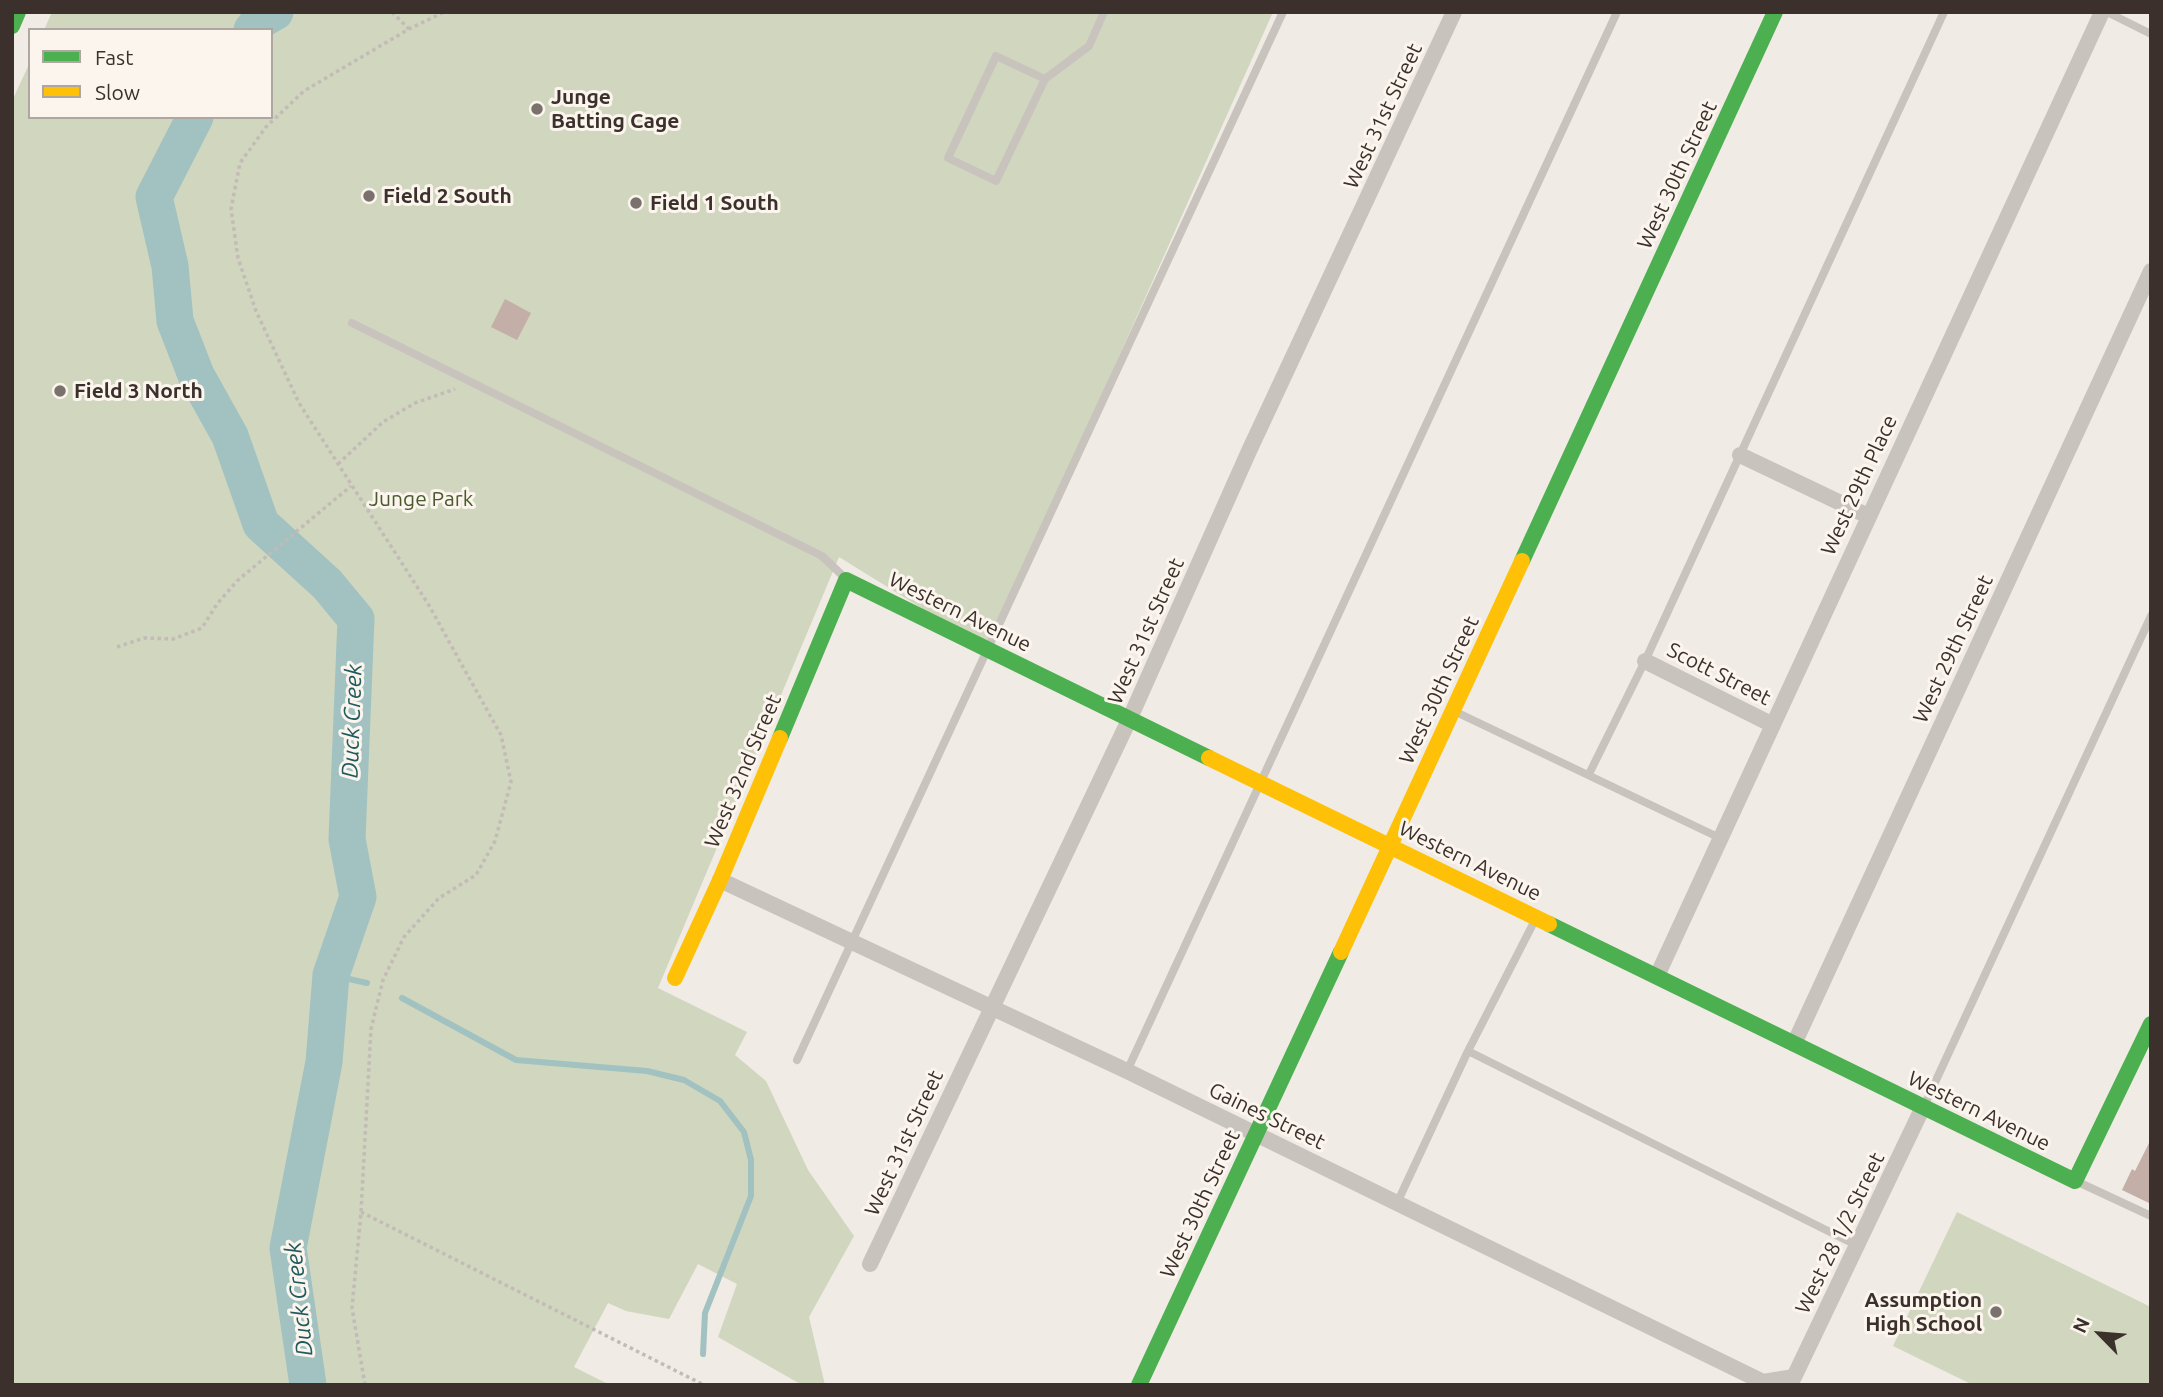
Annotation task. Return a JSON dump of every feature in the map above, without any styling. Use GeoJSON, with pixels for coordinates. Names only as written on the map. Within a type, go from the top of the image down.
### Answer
{"type":"FeatureCollection","features":[{"type":"Feature","properties":{"kind":"street"},"geometry":{"type":"LineString","coordinates":[[12,26],[19,12]]}},
{"type":"Feature","properties":{"kind":"street","name":"West 31st Street"},"geometry":{"type":"LineString","coordinates":[[870,1264],[1130,719],[1250,451],[1454,12]]}},
{"type":"Feature","properties":{"kind":"street","name":"West 30th Street"},"geometry":{"type":"LineString","coordinates":[[1139,1385],[1391,846],[1775,12]]}},
{"type":"Feature","properties":{"kind":"street","name":"West 29th Place"},"geometry":{"type":"LineString","coordinates":[[1657,976],[2104,12]]}},
{"type":"Feature","properties":{"kind":"street","name":"West 29th Street"},"geometry":{"type":"LineString","coordinates":[[1794,1044],[2151,271]]}},
{"type":"Feature","properties":{"kind":"street"},"geometry":{"type":"LineString","coordinates":[[1740,455],[1868,516]]}},
{"type":"Feature","properties":{"kind":"street","name":"Western Avenue"},"geometry":{"type":"LineString","coordinates":[[846,580],[2075,1181]]}},
{"type":"Feature","properties":{"kind":"street","name":"West 32nd Street"},"geometry":{"type":"LineString","coordinates":[[675,978],[720,880],[846,580]]}},
{"type":"Feature","properties":{"kind":"street","name":"Scott Street"},"geometry":{"type":"LineString","coordinates":[[1645,661],[1773,725]]}},
{"type":"Feature","properties":{"kind":"street","name":"Gaines Street"},"geometry":{"type":"LineString","coordinates":[[720,880],[1127,1071],[1763,1382],[1794,1377]]}},
{"type":"Feature","properties":{"kind":"street"},"geometry":{"type":"LineString","coordinates":[[2075,1181],[2151,1024]]}},
{"type":"Feature","properties":{"kind":"street","name":"West 28 1/2 Street"},"geometry":{"type":"LineString","coordinates":[[1794,1377],[1923,1107]]}},
{"type":"Feature","properties":{"kind":"lane"},"geometry":{"type":"LineString","coordinates":[[1045,79],[996,56],[948,158],[996,181],[1045,79],[1089,46],[1104,12]]}},
{"type":"Feature","properties":{"kind":"lane"},"geometry":{"type":"LineString","coordinates":[[797,1060],[1283,12]]}},
{"type":"Feature","properties":{"kind":"lane"},"geometry":{"type":"LineString","coordinates":[[1127,1071],[1617,12]]}},
{"type":"Feature","properties":{"kind":"lane"},"geometry":{"type":"LineString","coordinates":[[1588,774],[1645,661],[1944,12]]}},
{"type":"Feature","properties":{"kind":"lane"},"geometry":{"type":"LineString","coordinates":[[2104,12],[2151,34]]}},
{"type":"Feature","properties":{"kind":"lane"},"geometry":{"type":"LineString","coordinates":[[352,323],[822,556],[846,580]]}},
{"type":"Feature","properties":{"kind":"lane"},"geometry":{"type":"LineString","coordinates":[[1923,1107],[2151,616]]}},
{"type":"Feature","properties":{"kind":"lane"},"geometry":{"type":"LineString","coordinates":[[1453,710],[1721,839]]}},
{"type":"Feature","properties":{"kind":"lane"},"geometry":{"type":"LineString","coordinates":[[1397,1203],[1468,1051],[1536,918]]}},
{"type":"Feature","properties":{"kind":"lane"},"geometry":{"type":"LineString","coordinates":[[1468,1051],[1856,1245]]}},
{"type":"Feature","properties":{"kind":"lane"},"geometry":{"type":"LineString","coordinates":[[2075,1181],[2151,1216]]}},
{"type":"Feature","properties":{"kind":"path"},"geometry":{"type":"LineString","coordinates":[[392,12],[409,29]]}},
{"type":"Feature","properties":{"kind":"path"},"geometry":{"type":"LineString","coordinates":[[365,1385],[352,1308],[361,1212],[371,1029],[383,980],[404,937],[439,898],[476,875],[495,841],[511,782],[501,735],[430,607],[299,403],[256,311],[238,258],[231,209],[240,163],[266,127],[304,91],[409,29],[444,12]]}},
{"type":"Feature","properties":{"kind":"path"},"geometry":{"type":"LineString","coordinates":[[338,464],[383,422],[415,403],[472,383]]}},
{"type":"Feature","properties":{"kind":"path"},"geometry":{"type":"LineString","coordinates":[[117,647],[144,638],[173,639],[202,628],[217,604],[254,565],[351,486]]}},
{"type":"Feature","properties":{"kind":"path"},"geometry":{"type":"LineString","coordinates":[[361,1212],[704,1385]]}},
{"type":"Feature","properties":{"kind":"green space","name":"Junge Park"},"geometry":{"type":"Polygon","coordinates":[[[52,12],[1273,12],[988,649],[839,557],[658,988],[747,1032],[735,1055],[766,1081],[808,1170],[854,1236],[809,1317],[825,1385],[802,1385],[718,1337],[737,1284],[698,1264],[669,1319],[626,1311],[608,1303],[574,1367],[610,1385],[12,1385],[12,101],[28,66],[28,119],[273,119],[273,28],[45,28],[52,12]]]}},
{"type":"Feature","properties":{"kind":"green space"},"geometry":{"type":"Polygon","coordinates":[[[1957,1212],[2151,1307],[2151,1385],[1973,1385],[1893,1346],[1957,1212]]]}},
{"type":"Feature","properties":{"kind":"building"},"geometry":{"type":"Polygon","coordinates":[[[505,299],[531,313],[517,340],[491,327],[505,299]]]}},
{"type":"Feature","properties":{"kind":"building"},"geometry":{"type":"Polygon","coordinates":[[[2151,1139],[2151,1204],[2122,1190],[2151,1139]]]}},
{"type":"Feature","properties":{"kind":"waterway","name":"Duck Creek"},"geometry":{"type":"LineString","coordinates":[[254,28],[259,21],[275,12]]}},
{"type":"Feature","properties":{"kind":"waterway","name":"Duck Creek"},"geometry":{"type":"LineString","coordinates":[[194,119],[154,197],[170,266],[175,321],[196,375],[230,436],[261,524],[327,584],[356,619],[347,839],[358,897],[331,975],[324,1062],[288,1248],[308,1385]]}},
{"type":"Feature","properties":{"kind":"waterway"},"geometry":{"type":"LineString","coordinates":[[331,975],[367,983]]}},
{"type":"Feature","properties":{"kind":"waterway"},"geometry":{"type":"LineString","coordinates":[[402,998],[516,1060],[647,1071],[684,1080],[720,1101],[744,1132],[751,1160],[751,1196],[705,1313],[703,1354]]}},
{"type":"Feature","properties":{"kind":"traffic: fast"},"geometry":{"type":"LineString","coordinates":[[12,26],[18,12]]}},
{"type":"Feature","properties":{"kind":"traffic: fast"},"geometry":{"type":"LineString","coordinates":[[1522,561],[1775,12]]}},
{"type":"Feature","properties":{"kind":"traffic: fast"},"geometry":{"type":"LineString","coordinates":[[780,738],[846,580],[1209,758]]}},
{"type":"Feature","properties":{"kind":"traffic: fast"},"geometry":{"type":"LineString","coordinates":[[1549,924],[2075,1181],[2151,1024]]}},
{"type":"Feature","properties":{"kind":"traffic: fast"},"geometry":{"type":"LineString","coordinates":[[1139,1385],[1341,952]]}},
{"type":"Feature","properties":{"kind":"traffic: slow"},"geometry":{"type":"LineString","coordinates":[[1341,952],[1522,561]]}},
{"type":"Feature","properties":{"kind":"traffic: slow"},"geometry":{"type":"LineString","coordinates":[[675,978],[780,738]]}},
{"type":"Feature","properties":{"kind":"traffic: slow"},"geometry":{"type":"LineString","coordinates":[[1209,758],[1549,924]]}},
{"type":"Feature","properties":{"kind":"place","name":"Junge Batting Cage"},"geometry":{"type":"Point","coordinates":[537,109]}},
{"type":"Feature","properties":{"kind":"place","name":"Field 2 South"},"geometry":{"type":"Point","coordinates":[369,196]}},
{"type":"Feature","properties":{"kind":"place","name":"Field 1 South"},"geometry":{"type":"Point","coordinates":[636,203]}},
{"type":"Feature","properties":{"kind":"place","name":"Field 3 North"},"geometry":{"type":"Point","coordinates":[60,391]}},
{"type":"Feature","properties":{"kind":"place","name":"Assumption High School"},"geometry":{"type":"Point","coordinates":[1996,1312]}}]}
